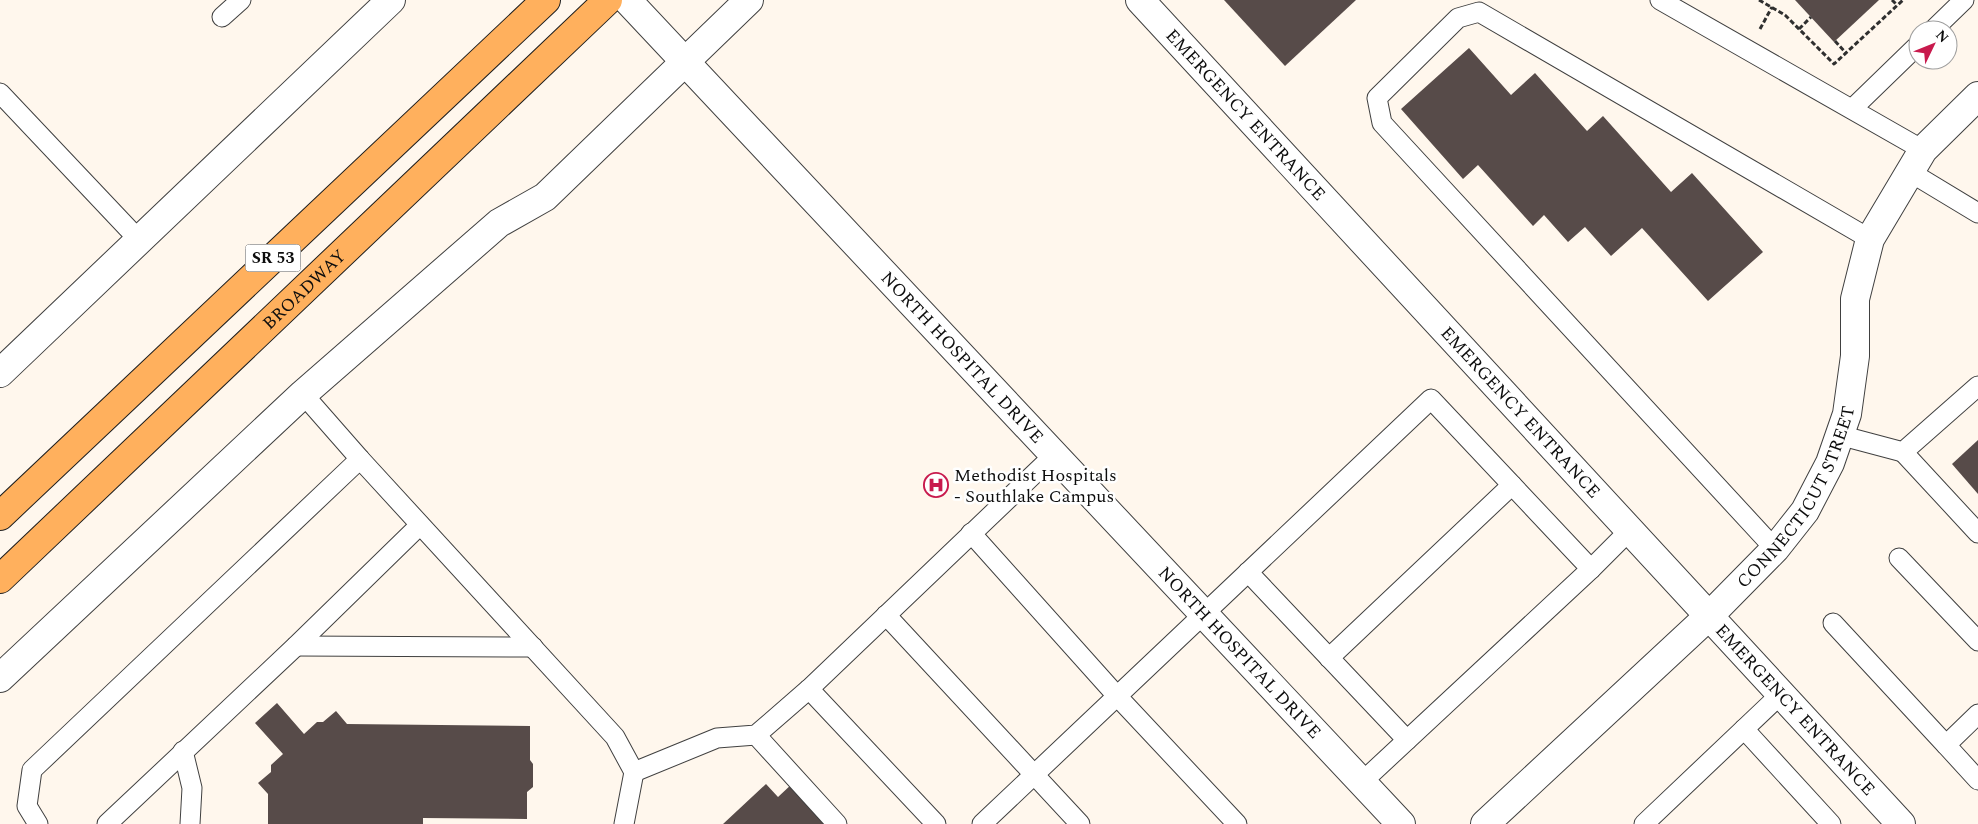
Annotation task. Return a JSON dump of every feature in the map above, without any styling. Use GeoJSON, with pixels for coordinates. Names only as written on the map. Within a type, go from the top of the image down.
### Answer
{"type":"FeatureCollection","features":[{"type":"Feature","properties":{"kind":"main road","name":"SR 53"},"geometry":{"type":"LineString","coordinates":[[0,516],[546,0]]}},
{"type":"Feature","properties":{"kind":"main road","name":"BROADWAY"},"geometry":{"type":"LineString","coordinates":[[0,579],[608,0]]}},
{"type":"Feature","properties":{"kind":"street"},"geometry":{"type":"LineString","coordinates":[[0,373],[391,0]]}},
{"type":"Feature","properties":{"kind":"street","name":"NORTH HOSPITAL DRIVE"},"geometry":{"type":"LineString","coordinates":[[627,0],[1401,824]]}},
{"type":"Feature","properties":{"kind":"street"},"geometry":{"type":"LineString","coordinates":[[0,678],[303,394],[499,223],[545,197],[749,0]]}},
{"type":"Feature","properties":{"kind":"street","name":"EMERGENCY ENTRANCE"},"geometry":{"type":"LineString","coordinates":[[1140,0],[1631,529],[1901,824]]}},
{"type":"Feature","properties":{"kind":"street","name":"CONNECTICUT STREET"},"geometry":{"type":"LineString","coordinates":[[1485,824],[1710,615],[1775,549],[1805,511],[1830,463],[1847,414],[1855,356],[1855,299],[1870,239],[1916,161],[1978,96]]}},
{"type":"Feature","properties":{"kind":"lane"},"geometry":{"type":"LineString","coordinates":[[222,17],[241,0]]}},
{"type":"Feature","properties":{"kind":"lane"},"geometry":{"type":"LineString","coordinates":[[1660,0],[1852,109],[1978,213]]}},
{"type":"Feature","properties":{"kind":"lane"},"geometry":{"type":"LineString","coordinates":[[1943,20],[1964,0]]}},
{"type":"Feature","properties":{"kind":"lane"},"geometry":{"type":"LineString","coordinates":[[1775,549],[1382,123],[1377,98],[1458,18],[1479,12],[1870,239]]}},
{"type":"Feature","properties":{"kind":"lane"},"geometry":{"type":"LineString","coordinates":[[1852,109],[1908,55]]}},
{"type":"Feature","properties":{"kind":"lane"},"geometry":{"type":"LineString","coordinates":[[0,93],[139,240]]}},
{"type":"Feature","properties":{"kind":"lane"},"geometry":{"type":"LineString","coordinates":[[1903,452],[1978,386]]}},
{"type":"Feature","properties":{"kind":"lane"},"geometry":{"type":"LineString","coordinates":[[303,394],[360,460],[616,738],[634,772],[624,824]]}},
{"type":"Feature","properties":{"kind":"lane"},"geometry":{"type":"LineString","coordinates":[[982,824],[1035,776],[1203,613],[1431,399],[1591,569]]}},
{"type":"Feature","properties":{"kind":"lane"},"geometry":{"type":"LineString","coordinates":[[1839,435],[1903,452],[1978,533]]}},
{"type":"Feature","properties":{"kind":"lane"},"geometry":{"type":"LineString","coordinates":[[634,772],[717,738],[756,735],[809,690],[886,614],[1054,455]]}},
{"type":"Feature","properties":{"kind":"lane"},"geometry":{"type":"LineString","coordinates":[[38,824],[27,806],[32,770],[360,460]]}},
{"type":"Feature","properties":{"kind":"lane"},"geometry":{"type":"LineString","coordinates":[[1329,658],[1512,485]]}},
{"type":"Feature","properties":{"kind":"lane"},"geometry":{"type":"LineString","coordinates":[[107,824],[296,646],[420,525]]}},
{"type":"Feature","properties":{"kind":"lane"},"geometry":{"type":"LineString","coordinates":[[1362,782],[1591,569],[1631,529]]}},
{"type":"Feature","properties":{"kind":"lane"},"geometry":{"type":"LineString","coordinates":[[971,533],[1237,824]]}},
{"type":"Feature","properties":{"kind":"lane"},"geometry":{"type":"LineString","coordinates":[[1899,558],[1978,641]]}},
{"type":"Feature","properties":{"kind":"lane"},"geometry":{"type":"LineString","coordinates":[[1248,572],[1407,740]]}},
{"type":"Feature","properties":{"kind":"lane"},"geometry":{"type":"LineString","coordinates":[[886,614],[1080,824]]}},
{"type":"Feature","properties":{"kind":"lane"},"geometry":{"type":"LineString","coordinates":[[1833,623],[1978,780]]}},
{"type":"Feature","properties":{"kind":"lane"},"geometry":{"type":"LineString","coordinates":[[296,646],[533,647]]}},
{"type":"Feature","properties":{"kind":"lane"},"geometry":{"type":"LineString","coordinates":[[809,690],[936,824]]}},
{"type":"Feature","properties":{"kind":"lane"},"geometry":{"type":"LineString","coordinates":[[1644,824],[1782,693]]}},
{"type":"Feature","properties":{"kind":"lane"},"geometry":{"type":"LineString","coordinates":[[1946,745],[1978,714]]}},
{"type":"Feature","properties":{"kind":"lane"},"geometry":{"type":"LineString","coordinates":[[1744,730],[1821,821]]}},
{"type":"Feature","properties":{"kind":"lane"},"geometry":{"type":"LineString","coordinates":[[756,735],[838,824]]}},
{"type":"Feature","properties":{"kind":"lane"},"geometry":{"type":"LineString","coordinates":[[183,751],[192,788],[190,824]]}},
{"type":"Feature","properties":{"kind":"path"},"geometry":{"type":"LineString","coordinates":[[1759,0],[1785,15],[1834,64],[1902,0]]}},
{"type":"Feature","properties":{"kind":"path"},"geometry":{"type":"LineString","coordinates":[[1892,0],[1897,5]]}},
{"type":"Feature","properties":{"kind":"path"},"geometry":{"type":"LineString","coordinates":[[1799,29],[1811,18]]}},
{"type":"Feature","properties":{"kind":"path"},"geometry":{"type":"LineString","coordinates":[[1835,41],[1846,53]]}},
{"type":"Feature","properties":{"kind":"building"},"geometry":{"type":"Polygon","coordinates":[[[1224,0],[1356,0],[1285,66],[1224,0]]]}},
{"type":"Feature","properties":{"kind":"building"},"geometry":{"type":"Polygon","coordinates":[[[1795,0],[1879,0],[1834,42],[1795,0]]]}},
{"type":"Feature","properties":{"kind":"building"},"geometry":{"type":"Polygon","coordinates":[[[1469,48],[1511,95],[1535,73],[1587,131],[1603,116],[1671,192],[1692,173],[1763,252],[1708,301],[1642,228],[1611,256],[1585,227],[1568,242],[1544,215],[1533,226],[1478,165],[1463,179],[1401,109],[1469,48]]]}},
{"type":"Feature","properties":{"kind":"building"},"geometry":{"type":"Polygon","coordinates":[[[1978,440],[1978,494],[1952,464],[1978,440]]]}},
{"type":"Feature","properties":{"kind":"building"},"geometry":{"type":"Polygon","coordinates":[[[277,703],[304,734],[317,722],[323,722],[336,711],[347,724],[530,726],[530,760],[533,764],[533,787],[527,792],[527,819],[423,818],[423,824],[268,824],[268,794],[258,783],[271,772],[271,765],[283,754],[255,723],[277,703]]]}},
{"type":"Feature","properties":{"kind":"building"},"geometry":{"type":"Polygon","coordinates":[[[793,783],[832,824],[723,824],[766,784],[778,797],[793,783]]]}},
{"type":"Feature","properties":{"kind":"place","name":"Methodist Hospitals - Southlake Campus"},"geometry":{"type":"Point","coordinates":[936,485]}}]}
